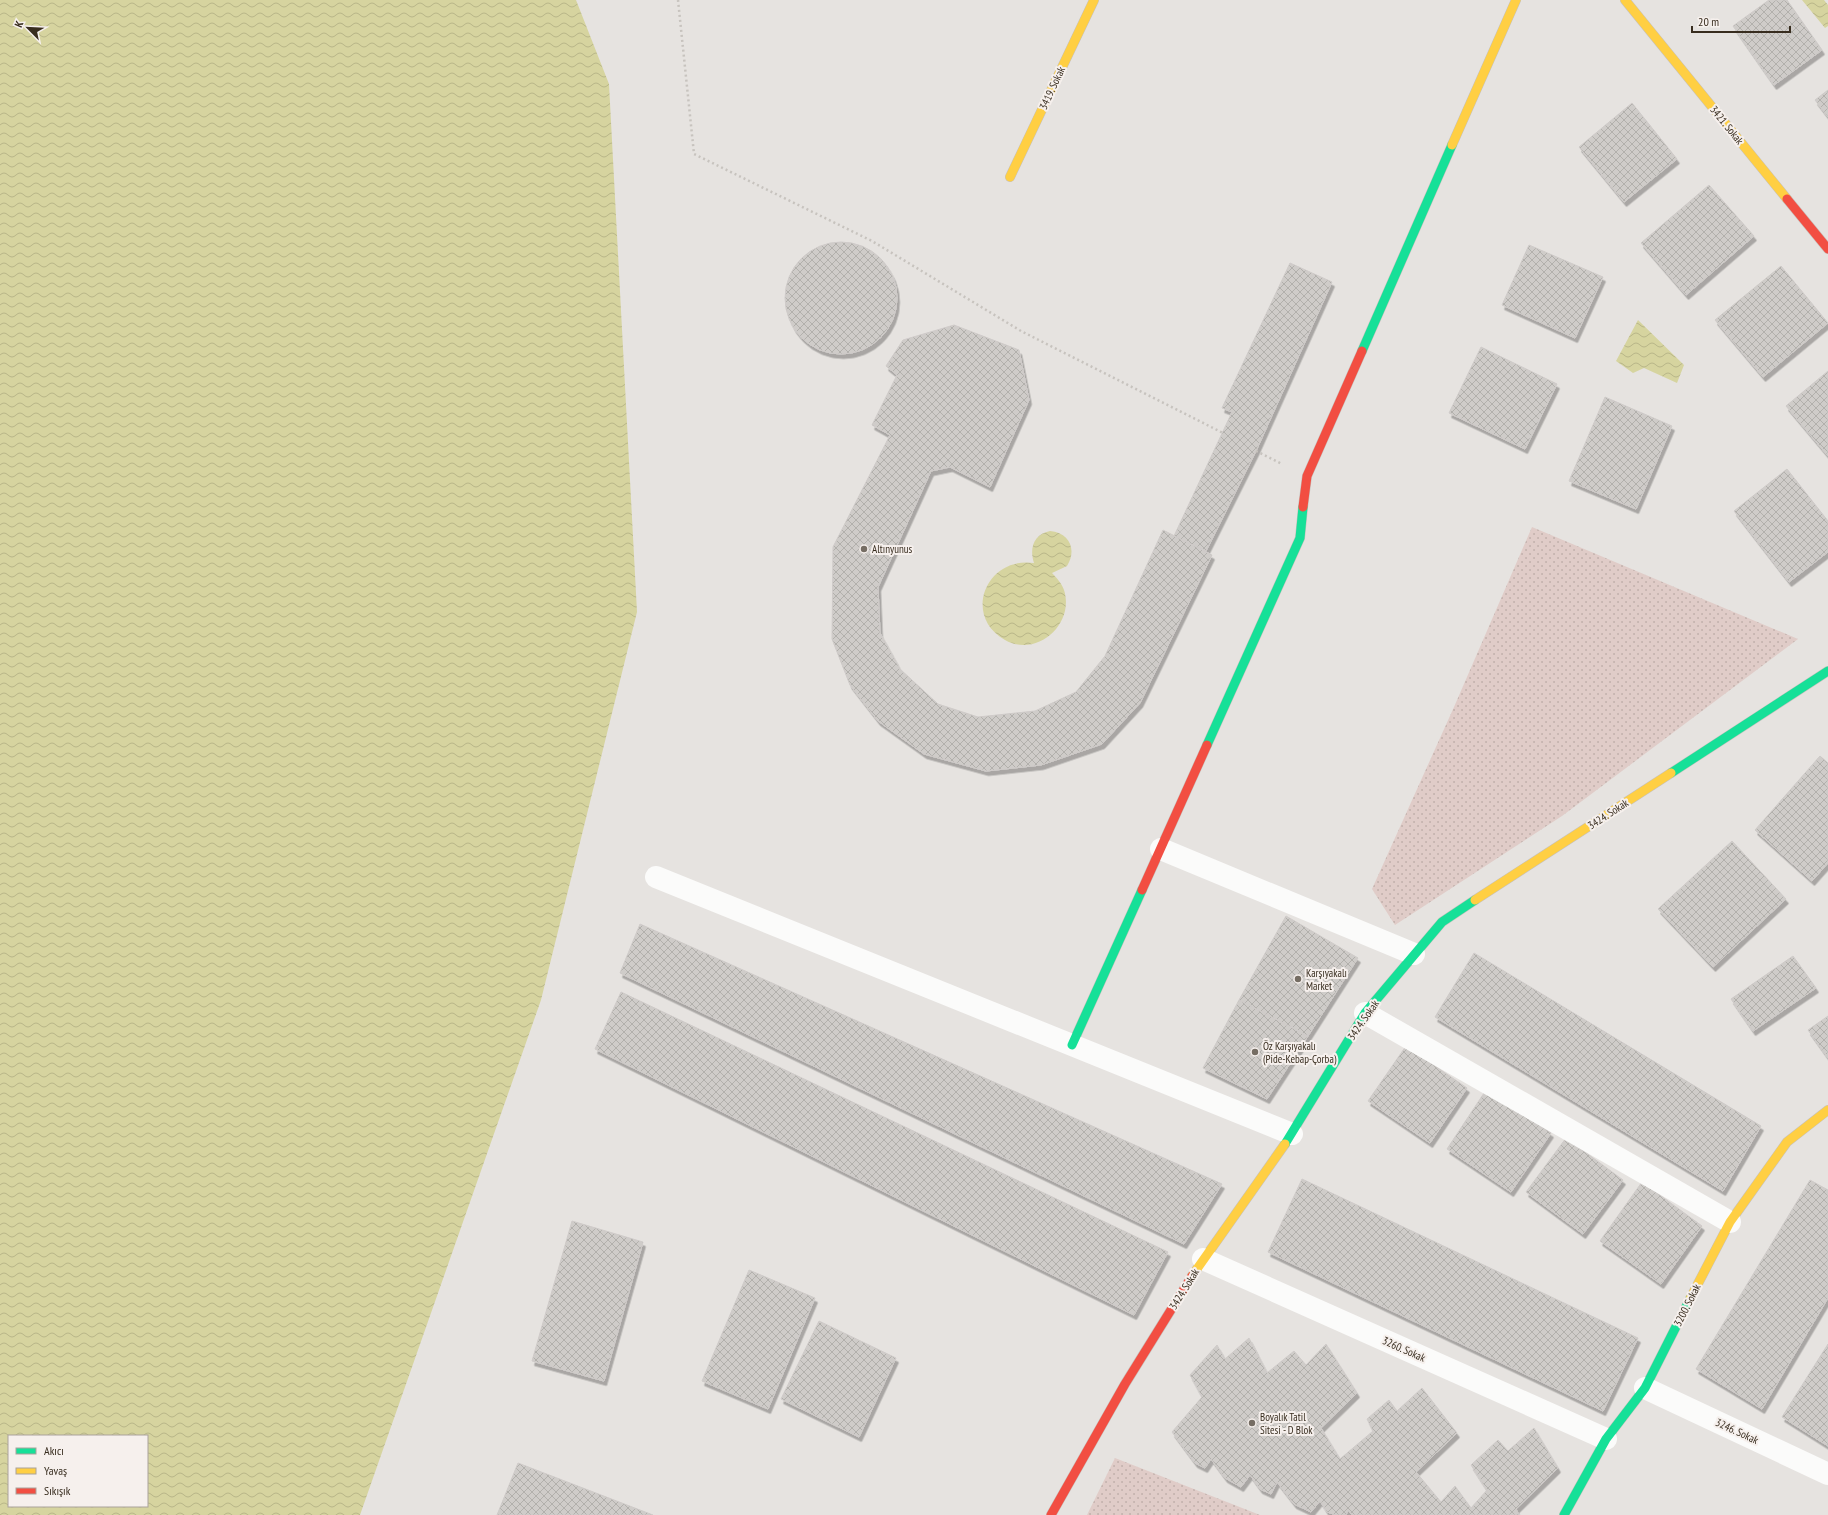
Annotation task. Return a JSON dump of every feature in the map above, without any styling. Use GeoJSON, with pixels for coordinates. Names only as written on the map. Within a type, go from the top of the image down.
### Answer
{"type":"FeatureCollection","features":[{"type":"Feature","properties":{"kind":"street","name":"3419. Sokak"},"geometry":{"type":"LineString","coordinates":[[1010,176],[1094,0]]}},
{"type":"Feature","properties":{"kind":"street"},"geometry":{"type":"LineString","coordinates":[[1072,1045],[1300,538],[1307,476],[1516,0]]}},
{"type":"Feature","properties":{"kind":"street","name":"3421. Sokak"},"geometry":{"type":"LineString","coordinates":[[1625,0],[1828,249]]}},
{"type":"Feature","properties":{"kind":"street","name":"3424. Sokak"},"geometry":{"type":"LineString","coordinates":[[1051,1515],[1125,1384],[1203,1259],[1292,1134],[1366,1013],[1442,922],[1828,671]]}},
{"type":"Feature","properties":{"kind":"street"},"geometry":{"type":"LineString","coordinates":[[1160,849],[1414,954]]}},
{"type":"Feature","properties":{"kind":"street"},"geometry":{"type":"LineString","coordinates":[[656,877],[1292,1134]]}},
{"type":"Feature","properties":{"kind":"street"},"geometry":{"type":"LineString","coordinates":[[1366,1013],[1730,1222]]}},
{"type":"Feature","properties":{"kind":"street","name":"3200. Sokak"},"geometry":{"type":"LineString","coordinates":[[1564,1515],[1606,1439],[1645,1388],[1730,1222],[1787,1142],[1828,1110]]}},
{"type":"Feature","properties":{"kind":"street","name":"3260. Sokak"},"geometry":{"type":"LineString","coordinates":[[1203,1259],[1606,1439]]}},
{"type":"Feature","properties":{"kind":"street","name":"3246. Sokak"},"geometry":{"type":"LineString","coordinates":[[1645,1388],[1828,1474]]}},
{"type":"Feature","properties":{"kind":"path"},"geometry":{"type":"LineString","coordinates":[[678,0],[694,154],[872,241],[1021,331],[1223,433]]}},
{"type":"Feature","properties":{"kind":"shaded area"},"geometry":{"type":"Polygon","coordinates":[[[1532,527],[1798,639],[1562,816],[1395,925],[1372,889],[1454,707],[1532,527]]]}},
{"type":"Feature","properties":{"kind":"shaded area"},"geometry":{"type":"Polygon","coordinates":[[[1115,1458],[1260,1515],[1087,1515],[1115,1458]]]}},
{"type":"Feature","properties":{"kind":"water"},"geometry":{"type":"Polygon","coordinates":[[[0,0],[576,0],[609,84],[637,612],[541,1000],[360,1515],[0,1515],[0,0]]]}},
{"type":"Feature","properties":{"kind":"water"},"geometry":{"type":"Polygon","coordinates":[[[1802,0],[1824,0],[1828,5],[1828,26],[1825,28],[1802,0]]]}},
{"type":"Feature","properties":{"kind":"water"},"geometry":{"type":"Polygon","coordinates":[[[1638,320],[1684,365],[1677,383],[1644,368],[1633,373],[1616,361],[1638,320]]]}},
{"type":"Feature","properties":{"kind":"water"},"geometry":{"type":"Polygon","coordinates":[[[1050,531],[1057,532],[1067,539],[1071,548],[1070,560],[1067,566],[1052,573],[1064,590],[1066,603],[1064,615],[1059,626],[1041,641],[1029,645],[1017,644],[1005,640],[992,630],[985,617],[983,603],[985,590],[992,578],[1003,569],[1017,563],[1034,563],[1032,552],[1034,542],[1040,535],[1050,531]]]}},
{"type":"Feature","properties":{"kind":"building"},"geometry":{"type":"Polygon","coordinates":[[[1769,0],[1787,0],[1822,50],[1774,85],[1733,26],[1769,0]]]}},
{"type":"Feature","properties":{"kind":"building"},"geometry":{"type":"Polygon","coordinates":[[[1828,90],[1828,117],[1815,100],[1828,90]]]}},
{"type":"Feature","properties":{"kind":"building"},"geometry":{"type":"Polygon","coordinates":[[[1632,103],[1677,159],[1624,202],[1579,147],[1632,103]]]}},
{"type":"Feature","properties":{"kind":"building"},"geometry":{"type":"Polygon","coordinates":[[[1709,185],[1754,236],[1686,295],[1641,243],[1709,185]]]}},
{"type":"Feature","properties":{"kind":"building"},"geometry":{"type":"Polygon","coordinates":[[[841,242],[852,243],[862,247],[872,252],[880,259],[887,267],[892,277],[896,287],[896,309],[892,319],[887,329],[880,337],[872,344],[862,349],[852,353],[841,354],[830,353],[820,349],[810,344],[802,337],[795,329],[790,319],[786,309],[785,298],[786,287],[790,277],[795,267],[802,259],[810,252],[820,247],[830,243],[841,242]]]}},
{"type":"Feature","properties":{"kind":"building"},"geometry":{"type":"Polygon","coordinates":[[[1529,245],[1603,277],[1575,338],[1502,305],[1529,245]]]}},
{"type":"Feature","properties":{"kind":"building"},"geometry":{"type":"Polygon","coordinates":[[[1290,263],[1332,282],[1256,451],[1206,551],[1174,536],[1232,412],[1222,408],[1290,263]]]}},
{"type":"Feature","properties":{"kind":"building"},"geometry":{"type":"Polygon","coordinates":[[[1781,266],[1828,323],[1763,377],[1715,320],[1781,266]]]}},
{"type":"Feature","properties":{"kind":"building","name":"Altınyunus"},"geometry":{"type":"Polygon","coordinates":[[[954,325],[1019,350],[1029,400],[990,487],[950,467],[931,471],[878,587],[880,633],[900,669],[938,704],[978,717],[1035,711],[1076,692],[1105,656],[1163,530],[1212,555],[1140,703],[1102,744],[1041,765],[986,771],[924,754],[878,721],[850,685],[832,639],[833,547],[890,435],[872,425],[897,375],[886,366],[903,340],[954,325]]]}},
{"type":"Feature","properties":{"kind":"building"},"geometry":{"type":"Polygon","coordinates":[[[1481,347],[1557,384],[1525,449],[1449,413],[1481,347]]]}},
{"type":"Feature","properties":{"kind":"building"},"geometry":{"type":"Polygon","coordinates":[[[1828,371],[1828,456],[1786,406],[1828,371]]]}},
{"type":"Feature","properties":{"kind":"building"},"geometry":{"type":"Polygon","coordinates":[[[1605,397],[1672,426],[1636,509],[1569,481],[1605,397]]]}},
{"type":"Feature","properties":{"kind":"building"},"geometry":{"type":"Polygon","coordinates":[[[1787,469],[1828,521],[1828,552],[1789,582],[1734,511],[1787,469]]]}},
{"type":"Feature","properties":{"kind":"building"},"geometry":{"type":"Polygon","coordinates":[[[1820,756],[1828,763],[1828,863],[1812,881],[1755,830],[1820,756]]]}},
{"type":"Feature","properties":{"kind":"building"},"geometry":{"type":"Polygon","coordinates":[[[1732,841],[1786,899],[1713,967],[1658,909],[1732,841]]]}},
{"type":"Feature","properties":{"kind":"building","name":"Karşıyakalı Market"},"geometry":{"type":"Polygon","coordinates":[[[1286,916],[1358,958],[1308,1036],[1239,1000],[1286,916]]]}},
{"type":"Feature","properties":{"kind":"building"},"geometry":{"type":"Polygon","coordinates":[[[640,924],[1222,1184],[1184,1244],[620,973],[640,924]]]}},
{"type":"Feature","properties":{"kind":"building"},"geometry":{"type":"Polygon","coordinates":[[[1474,953],[1761,1126],[1723,1191],[1435,1017],[1474,953]]]}},
{"type":"Feature","properties":{"kind":"building"},"geometry":{"type":"Polygon","coordinates":[[[1793,956],[1816,988],[1753,1031],[1731,999],[1793,956]]]}},
{"type":"Feature","properties":{"kind":"building"},"geometry":{"type":"Polygon","coordinates":[[[621,992],[1168,1252],[1134,1315],[595,1049],[621,992]]]}},
{"type":"Feature","properties":{"kind":"building","name":"Öz Karşıyakalı (Pide-Kebap-Çorba)"},"geometry":{"type":"Polygon","coordinates":[[[1239,1000],[1308,1036],[1267,1099],[1203,1068],[1239,1000]]]}},
{"type":"Feature","properties":{"kind":"building"},"geometry":{"type":"Polygon","coordinates":[[[1828,1016],[1828,1058],[1808,1030],[1828,1016]]]}},
{"type":"Feature","properties":{"kind":"building"},"geometry":{"type":"Polygon","coordinates":[[[1406,1046],[1467,1088],[1430,1143],[1368,1101],[1406,1046]]]}},
{"type":"Feature","properties":{"kind":"building"},"geometry":{"type":"Polygon","coordinates":[[[1486,1090],[1551,1133],[1511,1192],[1447,1149],[1486,1090]]]}},
{"type":"Feature","properties":{"kind":"building"},"geometry":{"type":"Polygon","coordinates":[[[1566,1138],[1623,1180],[1583,1234],[1526,1192],[1566,1138]]]}},
{"type":"Feature","properties":{"kind":"building"},"geometry":{"type":"Polygon","coordinates":[[[1302,1179],[1638,1338],[1603,1411],[1268,1252],[1302,1179]]]}},
{"type":"Feature","properties":{"kind":"building"},"geometry":{"type":"Polygon","coordinates":[[[1810,1180],[1828,1190],[1828,1298],[1762,1409],[1696,1369],[1810,1180]]]}},
{"type":"Feature","properties":{"kind":"building"},"geometry":{"type":"Polygon","coordinates":[[[1642,1182],[1702,1226],[1661,1284],[1600,1241],[1642,1182]]]}},
{"type":"Feature","properties":{"kind":"building"},"geometry":{"type":"Polygon","coordinates":[[[572,1221],[643,1242],[604,1381],[532,1361],[572,1221]]]}},
{"type":"Feature","properties":{"kind":"building"},"geometry":{"type":"Polygon","coordinates":[[[749,1270],[815,1298],[768,1409],[702,1381],[749,1270]]]}},
{"type":"Feature","properties":{"kind":"building"},"geometry":{"type":"Polygon","coordinates":[[[819,1321],[896,1358],[859,1437],[781,1399],[819,1321]]]}},
{"type":"Feature","properties":{"kind":"building","name":"Boyalık Tatil Sitesi - D Blok"},"geometry":{"type":"Polygon","coordinates":[[[1249,1338],[1267,1373],[1294,1351],[1306,1365],[1326,1344],[1357,1393],[1321,1428],[1340,1459],[1373,1431],[1367,1419],[1389,1400],[1397,1411],[1422,1388],[1457,1433],[1416,1472],[1441,1502],[1455,1486],[1471,1508],[1487,1490],[1471,1465],[1498,1440],[1508,1451],[1534,1428],[1558,1468],[1516,1509],[1519,1515],[1352,1515],[1348,1510],[1346,1515],[1336,1515],[1327,1512],[1320,1501],[1311,1512],[1294,1504],[1277,1482],[1271,1494],[1260,1489],[1250,1475],[1241,1487],[1225,1478],[1211,1459],[1205,1468],[1195,1463],[1172,1432],[1202,1397],[1190,1375],[1217,1345],[1225,1359],[1249,1338]]]}},
{"type":"Feature","properties":{"kind":"building"},"geometry":{"type":"Polygon","coordinates":[[[1828,1344],[1828,1446],[1782,1417],[1828,1344]]]}},
{"type":"Feature","properties":{"kind":"building"},"geometry":{"type":"Polygon","coordinates":[[[518,1463],[653,1515],[497,1515],[518,1463]]]}},
{"type":"Feature","properties":{"kind":"traffic: fast"},"geometry":{"type":"LineString","coordinates":[[1362,351],[1452,145]]}},
{"type":"Feature","properties":{"kind":"traffic: fast"},"geometry":{"type":"LineString","coordinates":[[1207,745],[1300,538],[1303,507]]}},
{"type":"Feature","properties":{"kind":"traffic: fast"},"geometry":{"type":"LineString","coordinates":[[1671,773],[1828,671]]}},
{"type":"Feature","properties":{"kind":"traffic: fast"},"geometry":{"type":"LineString","coordinates":[[1072,1045],[1142,890]]}},
{"type":"Feature","properties":{"kind":"traffic: fast"},"geometry":{"type":"LineString","coordinates":[[1285,1144],[1365,1013],[1442,922],[1475,900]]}},
{"type":"Feature","properties":{"kind":"traffic: fast"},"geometry":{"type":"LineString","coordinates":[[1564,1515],[1606,1439],[1645,1388],[1690,1299]]}},
{"type":"Feature","properties":{"kind":"traffic: slow"},"geometry":{"type":"LineString","coordinates":[[1010,177],[1094,0]]}},
{"type":"Feature","properties":{"kind":"traffic: slow"},"geometry":{"type":"LineString","coordinates":[[1452,145],[1516,0]]}},
{"type":"Feature","properties":{"kind":"traffic: slow"},"geometry":{"type":"LineString","coordinates":[[1625,0],[1787,199]]}},
{"type":"Feature","properties":{"kind":"traffic: slow"},"geometry":{"type":"LineString","coordinates":[[1475,900],[1671,773]]}},
{"type":"Feature","properties":{"kind":"traffic: slow"},"geometry":{"type":"LineString","coordinates":[[1690,1299],[1730,1222],[1787,1142],[1828,1110]]}},
{"type":"Feature","properties":{"kind":"traffic: slow"},"geometry":{"type":"LineString","coordinates":[[1192,1276],[1285,1144]]}},
{"type":"Feature","properties":{"kind":"traffic: jam"},"geometry":{"type":"LineString","coordinates":[[1787,199],[1828,249]]}},
{"type":"Feature","properties":{"kind":"traffic: jam"},"geometry":{"type":"LineString","coordinates":[[1303,507],[1307,476],[1362,351]]}},
{"type":"Feature","properties":{"kind":"traffic: jam"},"geometry":{"type":"LineString","coordinates":[[1142,890],[1207,745]]}},
{"type":"Feature","properties":{"kind":"traffic: jam"},"geometry":{"type":"LineString","coordinates":[[1051,1515],[1125,1384],[1192,1276]]}},
{"type":"Feature","properties":{"kind":"place","name":"Altınyunus"},"geometry":{"type":"Point","coordinates":[864,549]}},
{"type":"Feature","properties":{"kind":"place","name":"Karşıyakalı Market"},"geometry":{"type":"Point","coordinates":[1298,979]}},
{"type":"Feature","properties":{"kind":"place","name":"Öz Karşıyakalı (Pide-Kebap-Çorba)"},"geometry":{"type":"Point","coordinates":[1255,1052]}},
{"type":"Feature","properties":{"kind":"place","name":"Boyalık Tatil Sitesi - D Blok"},"geometry":{"type":"Point","coordinates":[1252,1423]}}]}
